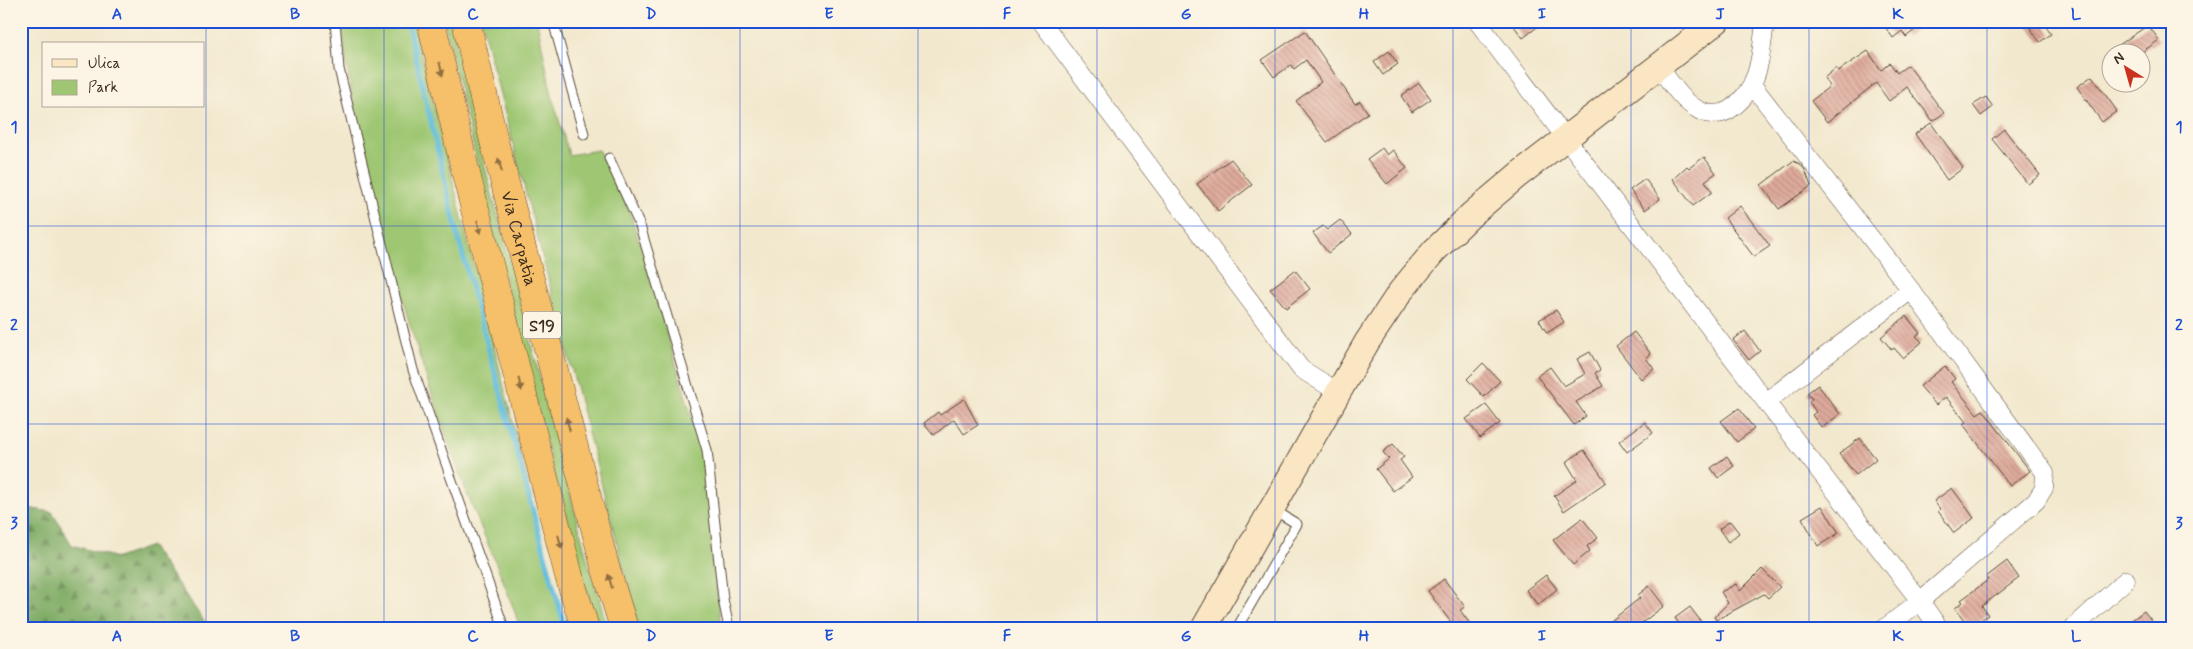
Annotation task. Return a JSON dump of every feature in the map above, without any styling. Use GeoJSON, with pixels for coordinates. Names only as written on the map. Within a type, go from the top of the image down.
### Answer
{"type":"FeatureCollection","features":[{"type":"Feature","properties":{"kind":"highway","name":"Via Carpatia"},"geometry":{"type":"LineString","coordinates":[[430,21],[466,174],[569,576],[585,628]]}},
{"type":"Feature","properties":{"kind":"highway","name":"Via Carpatia"},"geometry":{"type":"LineString","coordinates":[[466,21],[502,170],[605,566],[624,628]]}},
{"type":"Feature","properties":{"kind":"street"},"geometry":{"type":"LineString","coordinates":[[1041,21],[1301,369],[1338,392]]}},
{"type":"Feature","properties":{"kind":"street"},"geometry":{"type":"LineString","coordinates":[[1477,21],[1939,628]]}},
{"type":"Feature","properties":{"kind":"street"},"geometry":{"type":"LineString","coordinates":[[1204,628],[1368,342],[1401,291],[1434,251],[1472,214],[1566,138],[1717,21]]}},
{"type":"Feature","properties":{"kind":"street"},"geometry":{"type":"LineString","coordinates":[[1658,66],[1681,96],[1695,109],[1708,114],[1725,113],[1739,103],[1753,86],[1761,59],[1765,21]]}},
{"type":"Feature","properties":{"kind":"street"},"geometry":{"type":"LineString","coordinates":[[1753,86],[1911,290],[2045,474],[2044,488],[2036,500],[1920,601],[1885,628]]}},
{"type":"Feature","properties":{"kind":"street"},"geometry":{"type":"LineString","coordinates":[[1766,402],[1911,290]]}},
{"type":"Feature","properties":{"kind":"street"},"geometry":{"type":"LineString","coordinates":[[2079,626],[2126,580]]}},
{"type":"Feature","properties":{"kind":"lane"},"geometry":{"type":"LineString","coordinates":[[335,21],[339,69],[413,370],[504,628]]}},
{"type":"Feature","properties":{"kind":"lane"},"geometry":{"type":"LineString","coordinates":[[553,21],[584,134]]}},
{"type":"Feature","properties":{"kind":"lane"},"geometry":{"type":"LineString","coordinates":[[609,158],[640,226],[706,450],[723,599],[730,628]]}},
{"type":"Feature","properties":{"kind":"lane"},"geometry":{"type":"LineString","coordinates":[[1237,628],[1297,524],[1271,509]]}},
{"type":"Feature","properties":{"kind":"green space"},"geometry":{"type":"Polygon","coordinates":[[[341,21],[413,21],[564,628],[520,628],[507,590],[461,477],[423,367],[380,218],[353,101],[341,21]]]}},
{"type":"Feature","properties":{"kind":"green space"},"geometry":{"type":"Polygon","coordinates":[[[444,21],[451,21],[470,110],[589,566],[608,628],[598,628],[555,477],[516,326],[444,21]]]}},
{"type":"Feature","properties":{"kind":"green space"},"geometry":{"type":"Polygon","coordinates":[[[481,21],[537,21],[552,96],[569,155],[598,150],[626,203],[645,260],[701,454],[711,519],[721,628],[639,628],[481,21]]]}},
{"type":"Feature","properties":{"kind":"green space"},"geometry":{"type":"Polygon","coordinates":[[[21,215],[28,217],[21,269],[21,215]]]}},
{"type":"Feature","properties":{"kind":"green space"},"geometry":{"type":"Polygon","coordinates":[[[21,507],[52,512],[72,545],[117,558],[151,546],[209,628],[21,628],[21,507]]]}},
{"type":"Feature","properties":{"kind":"building"},"geometry":{"type":"Polygon","coordinates":[[[1510,21],[1545,21],[1523,38],[1510,21]]]}},
{"type":"Feature","properties":{"kind":"building"},"geometry":{"type":"Polygon","coordinates":[[[1881,21],[1926,21],[1906,37],[1902,31],[1893,38],[1881,21]]]}},
{"type":"Feature","properties":{"kind":"building"},"geometry":{"type":"Polygon","coordinates":[[[2025,21],[2042,21],[2051,34],[2040,42],[2025,21]]]}},
{"type":"Feature","properties":{"kind":"building"},"geometry":{"type":"Polygon","coordinates":[[[2148,25],[2159,40],[2150,46],[2150,42],[2123,42],[2148,25]]]}},
{"type":"Feature","properties":{"kind":"building"},"geometry":{"type":"Polygon","coordinates":[[[1305,31],[1355,104],[1360,101],[1368,113],[1327,142],[1296,101],[1321,82],[1306,60],[1294,69],[1291,65],[1274,77],[1262,60],[1305,31]]]}},
{"type":"Feature","properties":{"kind":"building"},"geometry":{"type":"Polygon","coordinates":[[[1389,51],[1398,64],[1383,75],[1374,62],[1389,51]]]}},
{"type":"Feature","properties":{"kind":"building"},"geometry":{"type":"Polygon","coordinates":[[[1868,51],[1881,70],[1890,63],[1897,73],[1908,65],[1944,113],[1933,121],[1907,87],[1889,101],[1876,83],[1827,122],[1811,101],[1830,86],[1824,78],[1836,68],[1838,71],[1868,51]]]}},
{"type":"Feature","properties":{"kind":"building"},"geometry":{"type":"Polygon","coordinates":[[[2092,76],[2100,87],[2100,92],[2103,92],[2117,111],[2102,122],[2077,87],[2092,76]]]}},
{"type":"Feature","properties":{"kind":"building"},"geometry":{"type":"Polygon","coordinates":[[[1419,83],[1431,99],[1412,112],[1401,96],[1419,83]]]}},
{"type":"Feature","properties":{"kind":"building"},"geometry":{"type":"Polygon","coordinates":[[[1986,97],[1993,107],[1981,116],[1973,105],[1986,97]]]}},
{"type":"Feature","properties":{"kind":"building"},"geometry":{"type":"Polygon","coordinates":[[[1931,123],[1963,168],[1947,180],[1915,134],[1931,123]]]}},
{"type":"Feature","properties":{"kind":"building"},"geometry":{"type":"Polygon","coordinates":[[[2004,129],[2040,175],[2028,184],[1992,139],[2004,129]]]}},
{"type":"Feature","properties":{"kind":"building"},"geometry":{"type":"Polygon","coordinates":[[[1382,148],[1387,155],[1393,150],[1407,168],[1387,184],[1367,159],[1382,148]]]}},
{"type":"Feature","properties":{"kind":"building"},"geometry":{"type":"Polygon","coordinates":[[[1704,157],[1716,173],[1705,181],[1712,192],[1693,206],[1673,179],[1687,166],[1689,168],[1704,157]]]}},
{"type":"Feature","properties":{"kind":"building"},"geometry":{"type":"Polygon","coordinates":[[[1231,159],[1252,185],[1218,211],[1197,184],[1231,159]]]}},
{"type":"Feature","properties":{"kind":"building"},"geometry":{"type":"Polygon","coordinates":[[[1793,161],[1800,164],[1805,170],[1811,186],[1779,209],[1761,185],[1793,161]]]}},
{"type":"Feature","properties":{"kind":"building"},"geometry":{"type":"Polygon","coordinates":[[[1645,179],[1660,199],[1645,210],[1630,190],[1645,179]]]}},
{"type":"Feature","properties":{"kind":"building"},"geometry":{"type":"Polygon","coordinates":[[[1740,206],[1770,246],[1754,257],[1725,218],[1740,206]]]}},
{"type":"Feature","properties":{"kind":"building"},"geometry":{"type":"Polygon","coordinates":[[[1340,220],[1352,234],[1328,253],[1313,233],[1323,226],[1327,230],[1340,220]]]}},
{"type":"Feature","properties":{"kind":"building"},"geometry":{"type":"Polygon","coordinates":[[[1295,270],[1310,289],[1286,308],[1270,289],[1295,270]]]}},
{"type":"Feature","properties":{"kind":"building"},"geometry":{"type":"Polygon","coordinates":[[[1556,310],[1564,322],[1547,333],[1539,320],[1556,310]]]}},
{"type":"Feature","properties":{"kind":"building"},"geometry":{"type":"Polygon","coordinates":[[[1906,316],[1920,333],[1916,336],[1922,342],[1903,358],[1894,348],[1892,350],[1881,337],[1906,316]]]}},
{"type":"Feature","properties":{"kind":"building"},"geometry":{"type":"Polygon","coordinates":[[[1745,331],[1760,351],[1749,360],[1733,340],[1745,331]]]}},
{"type":"Feature","properties":{"kind":"building"},"geometry":{"type":"Polygon","coordinates":[[[1634,332],[1651,354],[1646,358],[1654,369],[1641,379],[1616,346],[1634,332]]]}},
{"type":"Feature","properties":{"kind":"building"},"geometry":{"type":"Polygon","coordinates":[[[1590,352],[1600,370],[1595,373],[1603,386],[1576,402],[1586,416],[1574,425],[1537,376],[1550,367],[1564,386],[1585,374],[1577,359],[1590,352]]]}},
{"type":"Feature","properties":{"kind":"building"},"geometry":{"type":"Polygon","coordinates":[[[1483,363],[1500,381],[1484,397],[1467,379],[1483,363]]]}},
{"type":"Feature","properties":{"kind":"building"},"geometry":{"type":"Polygon","coordinates":[[[1945,366],[1955,379],[1951,382],[1977,414],[1983,410],[2030,471],[2010,486],[1963,424],[1966,422],[1946,397],[1936,405],[1920,386],[1945,366]]]}},
{"type":"Feature","properties":{"kind":"building"},"geometry":{"type":"Polygon","coordinates":[[[1818,385],[1840,414],[1822,428],[1812,415],[1816,412],[1809,402],[1812,399],[1807,393],[1818,385]]]}},
{"type":"Feature","properties":{"kind":"building"},"geometry":{"type":"Polygon","coordinates":[[[964,399],[978,425],[964,434],[954,419],[934,435],[924,423],[938,412],[940,415],[964,399]]]}},
{"type":"Feature","properties":{"kind":"building"},"geometry":{"type":"Polygon","coordinates":[[[1486,405],[1500,423],[1480,438],[1466,419],[1486,405]]]}},
{"type":"Feature","properties":{"kind":"building"},"geometry":{"type":"Polygon","coordinates":[[[1739,408],[1754,429],[1737,442],[1721,421],[1739,408]]]}},
{"type":"Feature","properties":{"kind":"building"},"geometry":{"type":"Polygon","coordinates":[[[1645,422],[1653,433],[1627,452],[1619,441],[1645,422]]]}},
{"type":"Feature","properties":{"kind":"building"},"geometry":{"type":"Polygon","coordinates":[[[1860,438],[1876,459],[1856,475],[1839,454],[1860,438]]]}},
{"type":"Feature","properties":{"kind":"building"},"geometry":{"type":"Polygon","coordinates":[[[1393,444],[1404,457],[1400,460],[1412,477],[1393,491],[1376,469],[1389,459],[1383,452],[1393,444]]]}},
{"type":"Feature","properties":{"kind":"building"},"geometry":{"type":"Polygon","coordinates":[[[1584,450],[1606,482],[1564,511],[1554,496],[1577,480],[1566,462],[1584,450]]]}},
{"type":"Feature","properties":{"kind":"building"},"geometry":{"type":"Polygon","coordinates":[[[1727,456],[1734,466],[1718,478],[1711,468],[1727,456]]]}},
{"type":"Feature","properties":{"kind":"building"},"geometry":{"type":"Polygon","coordinates":[[[1952,488],[1974,518],[1954,533],[1938,511],[1940,509],[1934,501],[1952,488]]]}},
{"type":"Feature","properties":{"kind":"building"},"geometry":{"type":"Polygon","coordinates":[[[1822,506],[1839,533],[1818,546],[1802,518],[1822,506]]]}},
{"type":"Feature","properties":{"kind":"building"},"geometry":{"type":"Polygon","coordinates":[[[1582,518],[1598,538],[1587,546],[1590,551],[1573,565],[1553,540],[1582,518]]]}},
{"type":"Feature","properties":{"kind":"building"},"geometry":{"type":"Polygon","coordinates":[[[1730,521],[1739,533],[1728,542],[1719,529],[1730,521]]]}},
{"type":"Feature","properties":{"kind":"building"},"geometry":{"type":"Polygon","coordinates":[[[2007,561],[2019,578],[1982,606],[1988,615],[1970,628],[1955,608],[1963,602],[1961,600],[1988,580],[1986,577],[2007,561]]]}},
{"type":"Feature","properties":{"kind":"building"},"geometry":{"type":"Polygon","coordinates":[[[1762,569],[1780,587],[1768,598],[1764,594],[1716,620],[1714,617],[1728,603],[1721,592],[1736,584],[1740,591],[1762,569]]]}},
{"type":"Feature","properties":{"kind":"building"},"geometry":{"type":"Polygon","coordinates":[[[1546,575],[1557,589],[1538,605],[1526,590],[1546,575]]]}},
{"type":"Feature","properties":{"kind":"building"},"geometry":{"type":"Polygon","coordinates":[[[1444,579],[1465,607],[1460,610],[1473,628],[1455,628],[1428,591],[1444,579]]]}},
{"type":"Feature","properties":{"kind":"building"},"geometry":{"type":"Polygon","coordinates":[[[1649,586],[1664,606],[1635,628],[1602,628],[1640,598],[1638,595],[1649,586]]]}},
{"type":"Feature","properties":{"kind":"building"},"geometry":{"type":"Polygon","coordinates":[[[1690,607],[1706,628],[1683,628],[1675,618],[1690,607]]]}},
{"type":"Feature","properties":{"kind":"building"},"geometry":{"type":"Polygon","coordinates":[[[2144,611],[2157,628],[2121,628],[2144,611]]]}},
{"type":"Feature","properties":{"kind":"waterway"},"geometry":{"type":"LineString","coordinates":[[407,21],[459,241],[565,628]]}}]}
